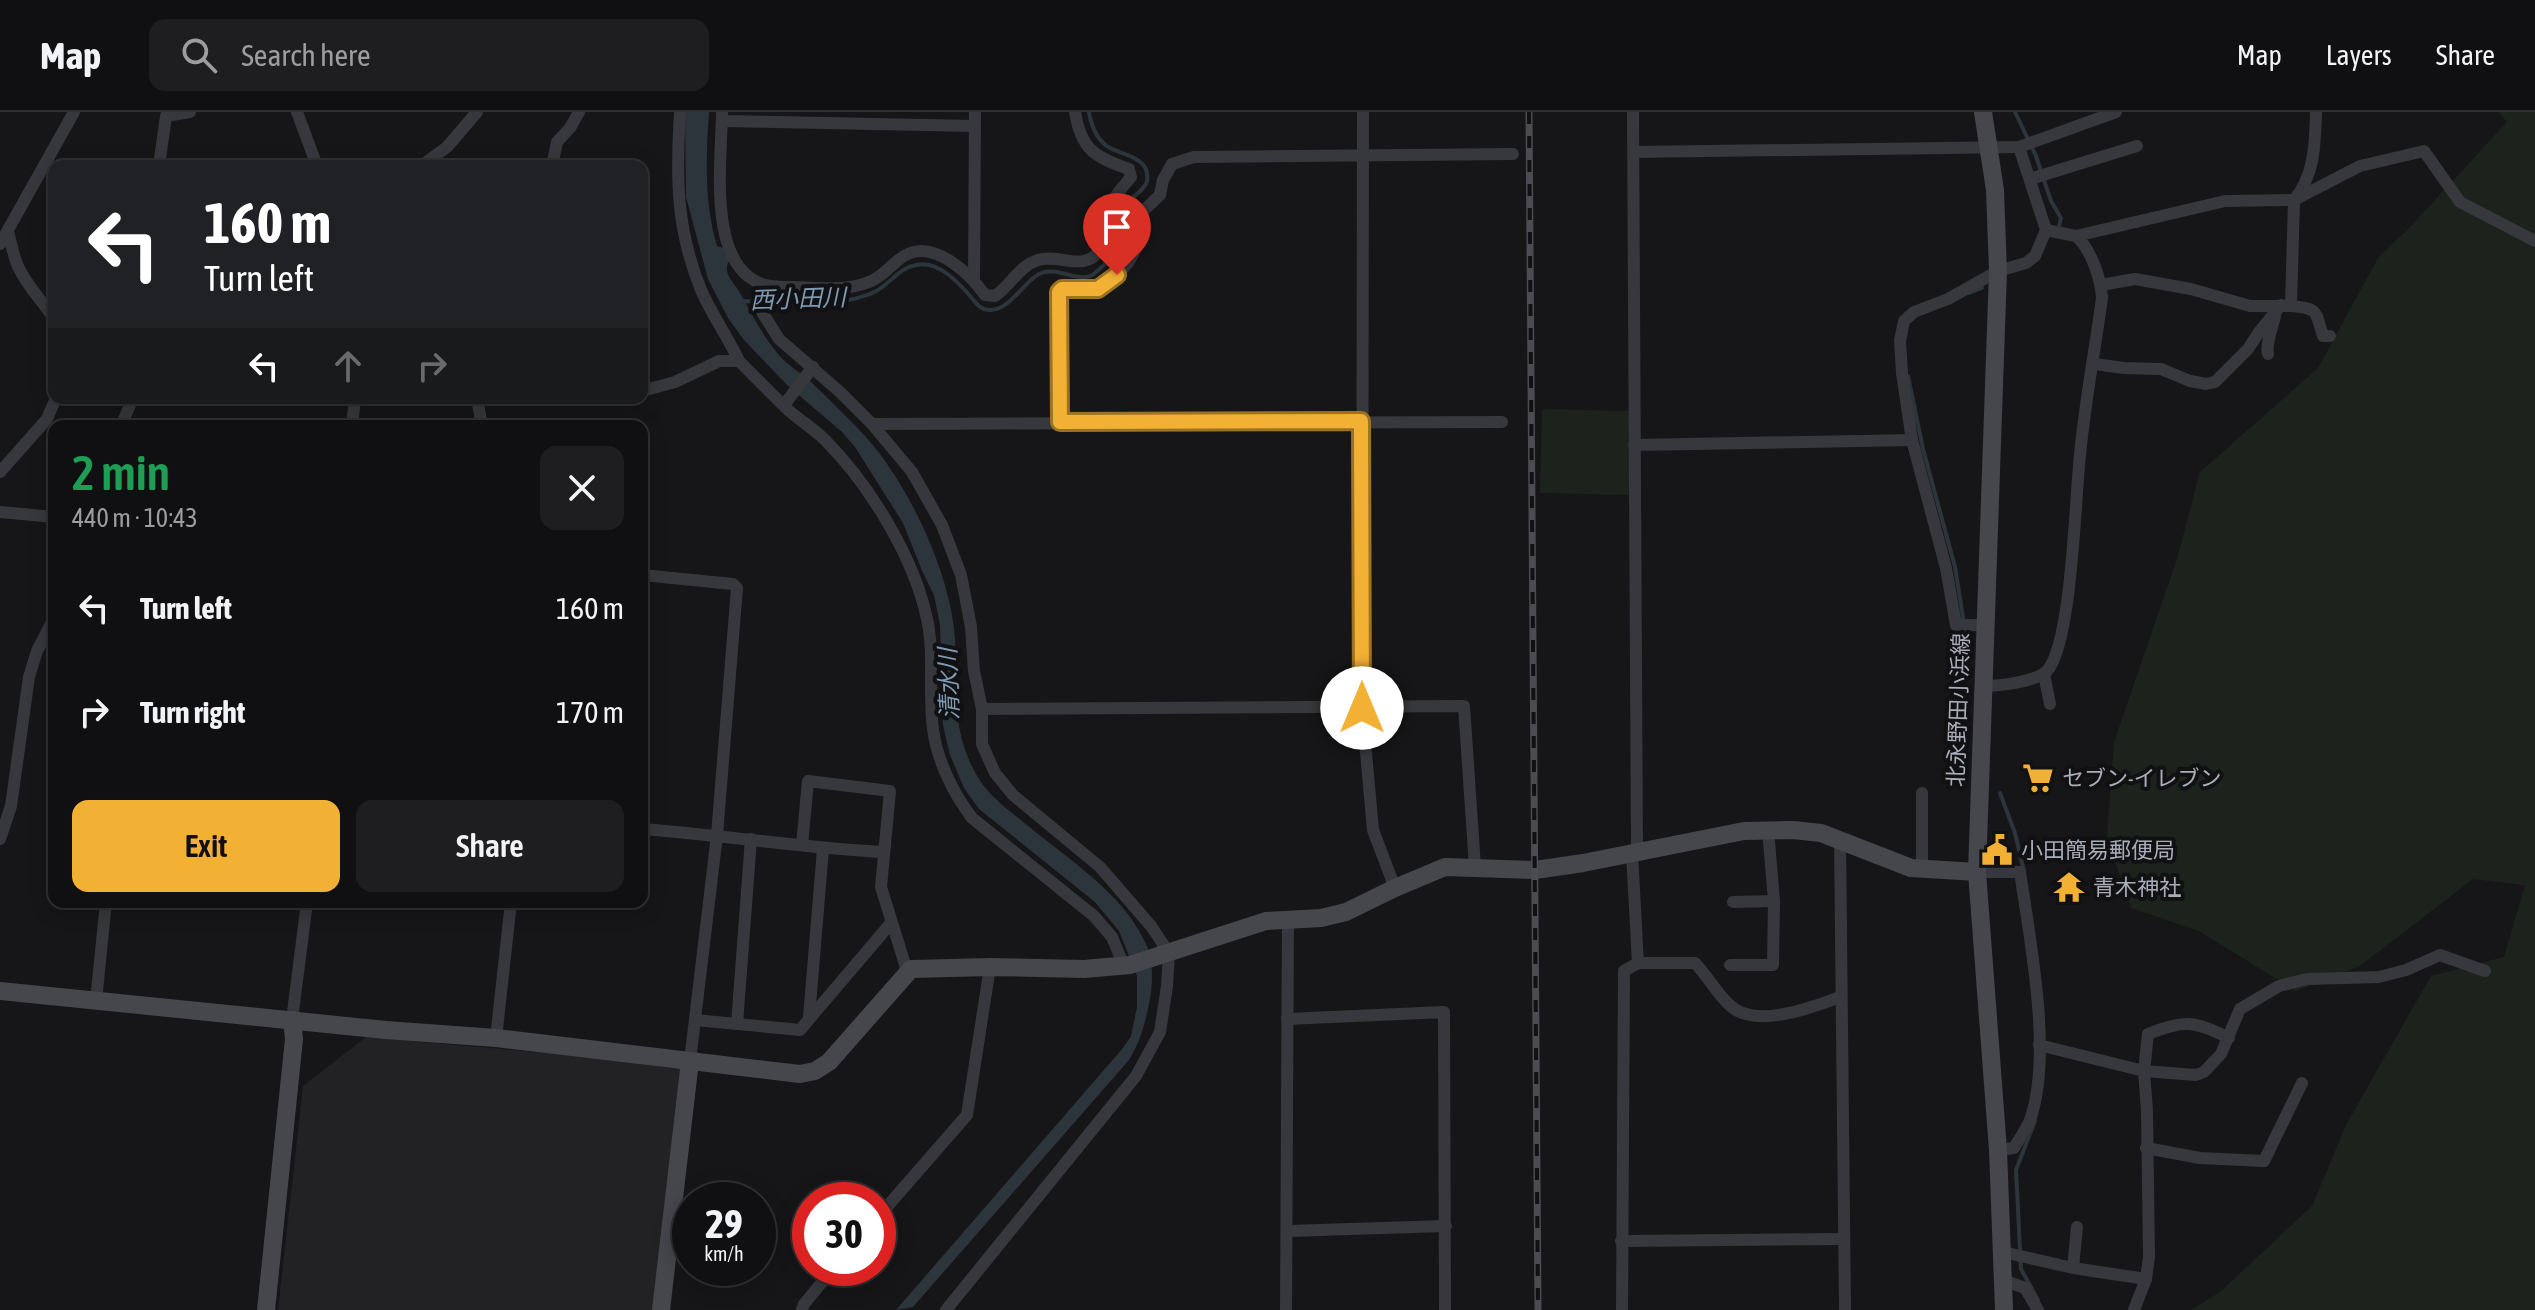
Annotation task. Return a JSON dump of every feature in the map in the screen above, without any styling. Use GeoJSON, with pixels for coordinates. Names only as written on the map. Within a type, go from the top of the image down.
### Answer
{"type":"FeatureCollection","features":[{"type":"Feature","properties":{"kind":"street"},"geometry":{"type":"LineString","coordinates":[[0,244],[74,112]]}},
{"type":"Feature","properties":{"kind":"street"},"geometry":{"type":"LineString","coordinates":[[160,160],[166,116],[190,112]]}},
{"type":"Feature","properties":{"kind":"street"},"geometry":{"type":"LineString","coordinates":[[297,112],[315,160]]}},
{"type":"Feature","properties":{"kind":"street"},"geometry":{"type":"LineString","coordinates":[[553,160],[557,142],[579,112]]}},
{"type":"Feature","properties":{"kind":"street"},"geometry":{"type":"LineString","coordinates":[[680,112],[679,205],[685,242],[703,292],[739,361],[824,439],[888,520],[927,619],[933,730],[940,758],[958,800],[972,818],[1094,916],[1112,937],[1127,966]]}},
{"type":"Feature","properties":{"kind":"street"},"geometry":{"type":"LineString","coordinates":[[974,280],[975,112]]}},
{"type":"Feature","properties":{"kind":"street"},"geometry":{"type":"LineString","coordinates":[[975,126],[722,116],[721,218],[734,259],[763,285],[823,288],[858,286],[873,281],[905,255],[921,251],[945,259],[974,280],[985,295],[995,296],[1024,267],[1040,259],[1089,261],[1101,249],[1108,211],[1131,177],[1129,169],[1093,153],[1079,135],[1075,112]]}},
{"type":"Feature","properties":{"kind":"street"},"geometry":{"type":"LineString","coordinates":[[1363,112],[1362,708],[1371,821],[1395,888]]}},
{"type":"Feature","properties":{"kind":"street"},"geometry":{"type":"LineString","coordinates":[[1633,112],[1634,853],[1638,963]]}},
{"type":"Feature","properties":{"kind":"street","name":"北永野田小浜線"},"geometry":{"type":"LineString","coordinates":[[1983,112],[1995,190],[1998,271],[1979,625],[1983,686],[1977,872],[2008,1254],[2003,1280],[2004,1310]]}},
{"type":"Feature","properties":{"kind":"street"},"geometry":{"type":"LineString","coordinates":[[1634,152],[1990,148],[2026,144],[2116,112]]}},
{"type":"Feature","properties":{"kind":"street"},"geometry":{"type":"LineString","coordinates":[[2268,354],[2267,343],[2283,306],[2294,200],[2301,192],[2314,159],[2316,112]]}},
{"type":"Feature","properties":{"kind":"street"},"geometry":{"type":"LineString","coordinates":[[429,160],[447,147],[471,115]]}},
{"type":"Feature","properties":{"kind":"street"},"geometry":{"type":"LineString","coordinates":[[2026,144],[2033,178],[2051,231]]}},
{"type":"Feature","properties":{"kind":"street"},"geometry":{"type":"LineString","coordinates":[[2033,178],[2137,146]]}},
{"type":"Feature","properties":{"kind":"street"},"geometry":{"type":"LineString","coordinates":[[2074,236],[2225,201],[2294,200],[2360,166],[2424,151],[2460,202],[2535,241]]}},
{"type":"Feature","properties":{"kind":"street"},"geometry":{"type":"LineString","coordinates":[[1060,422],[1059,292],[1062,289],[1098,289],[1128,263],[1137,247],[1141,213],[1160,195],[1163,180],[1172,164],[1194,157],[1513,154]]}},
{"type":"Feature","properties":{"kind":"street"},"geometry":{"type":"LineString","coordinates":[[1979,625],[1957,625],[1946,568],[1912,440],[1900,341],[1904,321],[1914,312],[1948,299],[1998,271],[2026,263],[2035,256],[2051,231]]}},
{"type":"Feature","properties":{"kind":"street"},"geometry":{"type":"LineString","coordinates":[[1983,686],[2002,686],[2044,674],[2056,658],[2064,613],[2083,432],[2102,298],[2101,285],[2081,241],[2074,236],[2051,231]]}},
{"type":"Feature","properties":{"kind":"street"},"geometry":{"type":"LineString","coordinates":[[8,232],[17,265],[48,310]]}},
{"type":"Feature","properties":{"kind":"street"},"geometry":{"type":"LineString","coordinates":[[2101,285],[2135,279],[2191,289],[2250,306],[2311,307],[2317,313],[2323,336],[2330,336]]}},
{"type":"Feature","properties":{"kind":"street"},"geometry":{"type":"LineString","coordinates":[[763,285],[762,312],[779,339],[872,424],[912,472],[942,525],[961,575],[982,709],[982,744],[995,773],[1013,795],[1100,867],[1151,926],[1165,954],[1167,986],[1160,1032],[1136,1076],[946,1310]]}},
{"type":"Feature","properties":{"kind":"street"},"geometry":{"type":"LineString","coordinates":[[2094,364],[2161,369],[2190,381],[2215,382],[2248,349],[2283,306]]}},
{"type":"Feature","properties":{"kind":"street"},"geometry":{"type":"LineString","coordinates":[[648,389],[675,382],[719,361],[739,361]]}},
{"type":"Feature","properties":{"kind":"street"},"geometry":{"type":"LineString","coordinates":[[784,405],[813,367]]}},
{"type":"Feature","properties":{"kind":"street"},"geometry":{"type":"LineString","coordinates":[[0,472],[47,419],[53,404]]}},
{"type":"Feature","properties":{"kind":"street"},"geometry":{"type":"LineString","coordinates":[[872,424],[1502,422]]}},
{"type":"Feature","properties":{"kind":"street"},"geometry":{"type":"LineString","coordinates":[[1634,445],[1912,440]]}},
{"type":"Feature","properties":{"kind":"street"},"geometry":{"type":"LineString","coordinates":[[0,512],[48,516]]}},
{"type":"Feature","properties":{"kind":"street"},"geometry":{"type":"LineString","coordinates":[[648,576],[733,584],[737,588],[717,835],[661,1310]]}},
{"type":"Feature","properties":{"kind":"street"},"geometry":{"type":"LineString","coordinates":[[0,839],[14,793],[29,677],[48,630]]}},
{"type":"Feature","properties":{"kind":"street"},"geometry":{"type":"LineString","coordinates":[[2044,674],[2050,704]]}},
{"type":"Feature","properties":{"kind":"street"},"geometry":{"type":"LineString","coordinates":[[982,709],[1464,706],[1475,867]]}},
{"type":"Feature","properties":{"kind":"street"},"geometry":{"type":"LineString","coordinates":[[802,845],[808,781],[890,791],[881,887],[907,971]]}},
{"type":"Feature","properties":{"kind":"street"},"geometry":{"type":"LineString","coordinates":[[1922,793],[1922,870]]}},
{"type":"Feature","properties":{"kind":"street"},"geometry":{"type":"LineString","coordinates":[[648,829],[823,849],[883,852]]}},
{"type":"Feature","properties":{"kind":"street"},"geometry":{"type":"LineString","coordinates":[[1730,965],[1773,965],[1774,901],[1768,829]]}},
{"type":"Feature","properties":{"kind":"street"},"geometry":{"type":"LineString","coordinates":[[0,991],[496,1038],[800,1074],[815,1071],[829,1062],[907,971],[1127,966],[1266,921],[1321,918],[1346,912],[1445,867],[1535,870],[1744,831],[1806,831],[1840,839],[1890,861],[1922,870],[2020,872],[2044,1046],[2029,1122],[2014,1148],[1998,1150]]}},
{"type":"Feature","properties":{"kind":"street"},"geometry":{"type":"LineString","coordinates":[[737,1024],[751,839]]}},
{"type":"Feature","properties":{"kind":"street"},"geometry":{"type":"LineString","coordinates":[[1840,839],[1845,1310]]}},
{"type":"Feature","properties":{"kind":"street"},"geometry":{"type":"LineString","coordinates":[[809,1018],[823,849]]}},
{"type":"Feature","properties":{"kind":"street"},"geometry":{"type":"LineString","coordinates":[[1733,902],[1774,901]]}},
{"type":"Feature","properties":{"kind":"street"},"geometry":{"type":"LineString","coordinates":[[96,1001],[105,908]]}},
{"type":"Feature","properties":{"kind":"street"},"geometry":{"type":"LineString","coordinates":[[266,1310],[294,1039],[292,1020],[306,908]]}},
{"type":"Feature","properties":{"kind":"street"},"geometry":{"type":"LineString","coordinates":[[496,1038],[510,908]]}},
{"type":"Feature","properties":{"kind":"street"},"geometry":{"type":"LineString","coordinates":[[1286,1310],[1288,919]]}},
{"type":"Feature","properties":{"kind":"street"},"geometry":{"type":"LineString","coordinates":[[695,1020],[800,1030],[891,923]]}},
{"type":"Feature","properties":{"kind":"street"},"geometry":{"type":"LineString","coordinates":[[2044,1046],[2144,1071],[2196,1075],[2204,1072],[2221,1054],[2240,1009],[2279,986],[2295,981],[2379,977],[2406,970],[2440,955],[2485,971]]}},
{"type":"Feature","properties":{"kind":"street"},"geometry":{"type":"LineString","coordinates":[[1622,1310],[1624,971],[1638,963],[1695,963],[1734,1010],[1752,1017],[1800,1012],[1840,997]]}},
{"type":"Feature","properties":{"kind":"street"},"geometry":{"type":"LineString","coordinates":[[896,1196],[967,1115],[990,967]]}},
{"type":"Feature","properties":{"kind":"street"},"geometry":{"type":"LineString","coordinates":[[1287,1019],[1444,1012],[1445,1310]]}},
{"type":"Feature","properties":{"kind":"street"},"geometry":{"type":"LineString","coordinates":[[2134,1310],[2146,1279],[2149,1257],[2144,1071],[2148,1034],[2169,1025],[2201,1024],[2229,1038]]}},
{"type":"Feature","properties":{"kind":"street"},"geometry":{"type":"LineString","coordinates":[[2146,1148],[2200,1158],[2264,1161],[2302,1083]]}},
{"type":"Feature","properties":{"kind":"street"},"geometry":{"type":"LineString","coordinates":[[1288,1231],[1446,1226]]}},
{"type":"Feature","properties":{"kind":"street"},"geometry":{"type":"LineString","coordinates":[[2073,1268],[2077,1227]]}},
{"type":"Feature","properties":{"kind":"street"},"geometry":{"type":"LineString","coordinates":[[1621,1241],[1844,1239]]}},
{"type":"Feature","properties":{"kind":"street"},"geometry":{"type":"LineString","coordinates":[[2008,1254],[2146,1279]]}},
{"type":"Feature","properties":{"kind":"street"},"geometry":{"type":"LineString","coordinates":[[2003,1280],[2025,1288],[2038,1310]]}},
{"type":"Feature","properties":{"kind":"street"},"geometry":{"type":"LineString","coordinates":[[802,1310],[819,1286]]}},
{"type":"Feature","properties":{"kind":"shaded area"},"geometry":{"type":"Polygon","coordinates":[[[2499,112],[2535,112],[2535,1310],[2191,1310],[2220,1292],[2312,1206],[2346,1125],[2431,976],[2504,957],[2525,885],[2473,879],[2360,966],[2296,991],[2199,931],[2131,908],[2107,838],[2114,742],[2177,559],[2200,472],[2318,368],[2378,258],[2507,122],[2499,112]]]}},
{"type":"Feature","properties":{"kind":"shaded area"},"geometry":{"type":"Polygon","coordinates":[[[1542,409],[1631,411],[1629,495],[1540,493],[1542,409]]]}},
{"type":"Feature","properties":{"kind":"shaded area"},"geometry":{"type":"Polygon","coordinates":[[[366,1037],[681,1065],[657,1310],[278,1310],[303,1086],[366,1037]]]}},
{"type":"Feature","properties":{"kind":"water","name":"清水川"},"geometry":{"type":"Polygon","coordinates":[[[685,112],[709,112],[707,163],[710,213],[717,246],[723,248],[729,261],[727,270],[730,278],[778,354],[810,381],[882,457],[925,532],[952,614],[959,728],[963,745],[979,779],[1002,804],[1077,865],[1124,909],[1146,944],[1152,966],[1149,1004],[1142,1033],[1129,1060],[913,1307],[896,1310],[1123,1048],[1131,1036],[1137,1007],[1137,976],[1119,931],[1095,902],[979,809],[964,788],[950,755],[943,725],[940,625],[934,595],[903,523],[855,447],[787,385],[744,340],[728,318],[708,279],[686,197],[685,112]]]}},
{"type":"Feature","properties":{"kind":"waterway","name":"西小田川"},"geometry":{"type":"LineString","coordinates":[[743,301],[807,304],[855,299],[876,291],[909,267],[924,264],[940,269],[979,306],[992,310],[1007,303],[1039,274],[1054,272],[1077,277],[1090,276],[1108,262],[1117,250],[1123,208],[1145,185],[1147,173],[1141,162],[1110,148],[1098,137],[1089,112]]}},
{"type":"Feature","properties":{"kind":"waterway"},"geometry":{"type":"LineString","coordinates":[[2015,112],[2036,156],[2051,201],[2061,218],[2059,226]]}},
{"type":"Feature","properties":{"kind":"waterway"},"geometry":{"type":"LineString","coordinates":[[1969,293],[1982,288]]}},
{"type":"Feature","properties":{"kind":"waterway"},"geometry":{"type":"LineString","coordinates":[[1908,376],[1923,449],[1955,567],[1966,636],[1958,716],[1965,757]]}},
{"type":"Feature","properties":{"kind":"waterway"},"geometry":{"type":"LineString","coordinates":[[2000,793],[2015,833],[2024,871]]}},
{"type":"Feature","properties":{"kind":"waterway"},"geometry":{"type":"LineString","coordinates":[[2035,1121],[2016,1170],[2021,1269],[2038,1300]]}},
{"type":"Feature","properties":{"kind":"railway"},"geometry":{"type":"LineString","coordinates":[[1529,112],[1538,1310]]}},
{"type":"Feature","properties":{"kind":"place","name":"セブン-イレブン"},"geometry":{"type":"Point","coordinates":[2038,778]}},
{"type":"Feature","properties":{"kind":"place","name":"小田簡易郵便局"},"geometry":{"type":"Point","coordinates":[1997,850]}},
{"type":"Feature","properties":{"kind":"place","name":"青木神社"},"geometry":{"type":"Point","coordinates":[2069,887]}},
{"type":"Feature","properties":{"kind":"route"},"geometry":{"type":"LineString","coordinates":[[1117,275],[1098,289],[1062,289],[1059,292],[1060,422],[1361,421],[1362,708]]}}]}
